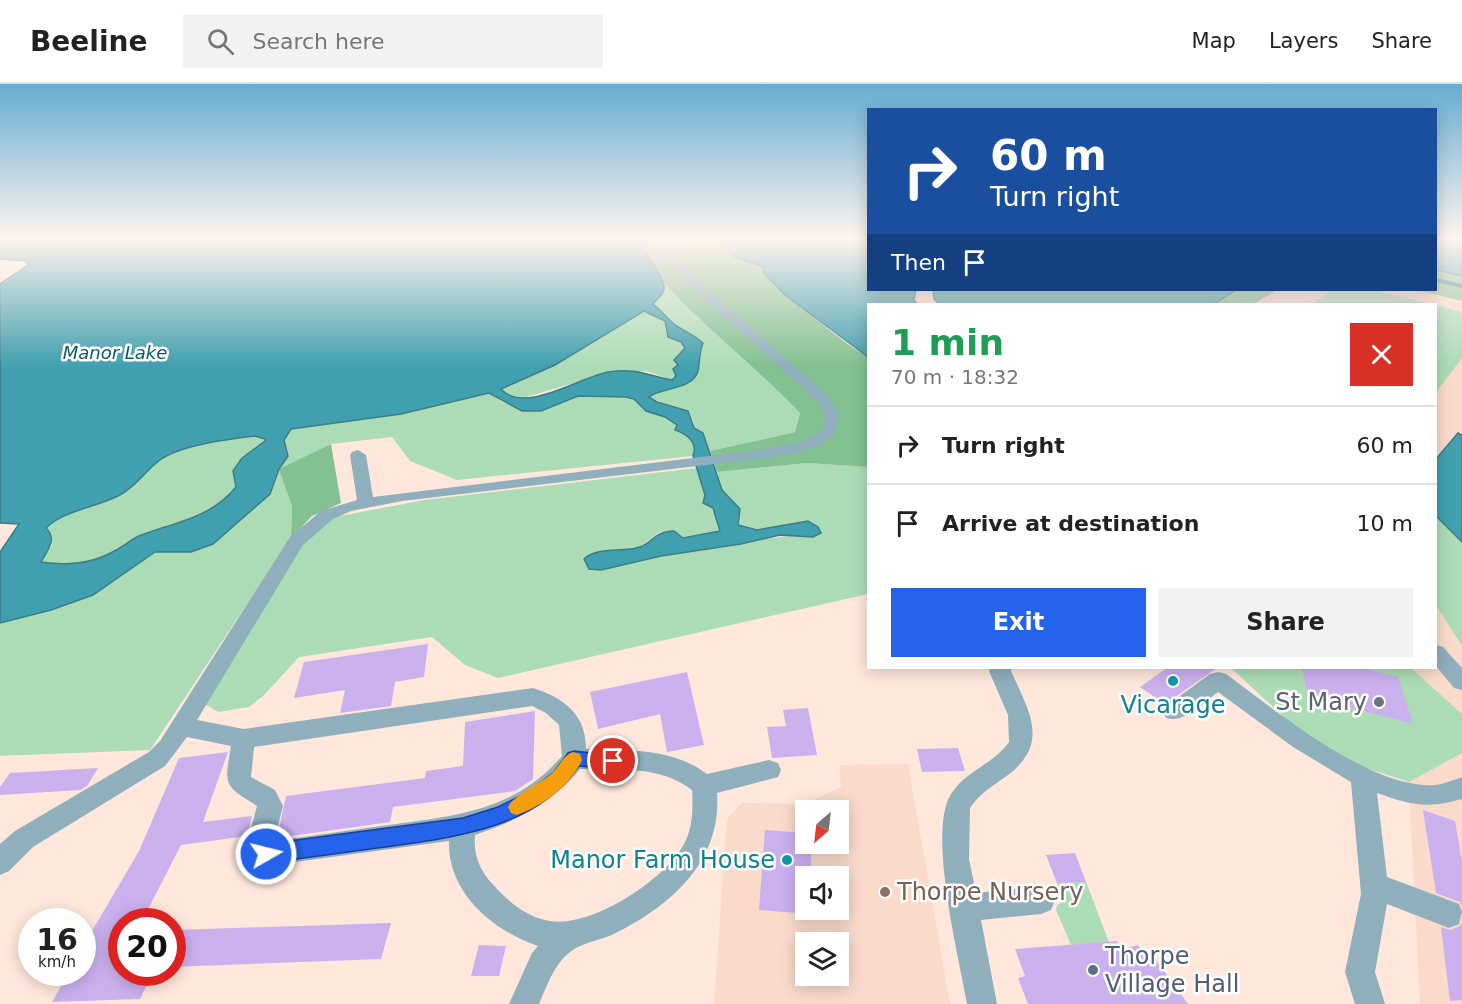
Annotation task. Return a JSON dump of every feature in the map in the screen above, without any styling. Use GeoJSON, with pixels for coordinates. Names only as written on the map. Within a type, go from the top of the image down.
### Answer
{"type":"FeatureCollection","features":[{"type":"Feature","properties":{"kind":"street"},"geometry":{"type":"LineString","coordinates":[[0,862],[24,839],[157,759],[182,728],[296,541],[327,515],[366,502],[730,458],[808,446],[831,430],[832,413],[821,397],[691,281]]}},
{"type":"Feature","properties":{"kind":"street"},"geometry":{"type":"LineString","coordinates":[[358,455],[366,502]]}},
{"type":"Feature","properties":{"kind":"street"},"geometry":{"type":"LineString","coordinates":[[1437,653],[1462,682]]}},
{"type":"Feature","properties":{"kind":"street"},"geometry":{"type":"LineString","coordinates":[[982,1004],[956,859],[958,805],[975,784],[1014,755],[1021,741],[1021,724],[1000,671],[1001,669]]}},
{"type":"Feature","properties":{"kind":"street"},"geometry":{"type":"LineString","coordinates":[[1174,712],[1218,680],[1325,756],[1363,778],[1434,797],[1450,795],[1462,788]]}},
{"type":"Feature","properties":{"kind":"street"},"geometry":{"type":"LineString","coordinates":[[182,728],[244,739],[533,697],[556,706],[570,723],[576,741],[574,759],[560,778],[535,798],[503,814],[463,827],[266,854],[259,847],[270,806],[266,798],[241,784],[238,774],[244,739]]}},
{"type":"Feature","properties":{"kind":"street"},"geometry":{"type":"LineString","coordinates":[[463,827],[461,846],[465,868],[489,903],[525,928],[544,935],[566,936],[608,922],[657,894],[683,870],[699,845],[707,808],[704,785],[692,774],[671,765],[574,759]]}},
{"type":"Feature","properties":{"kind":"street"},"geometry":{"type":"LineString","coordinates":[[704,785],[769,770]]}},
{"type":"Feature","properties":{"kind":"street"},"geometry":{"type":"LineString","coordinates":[[1363,778],[1374,886],[1360,972],[1370,1004]]}},
{"type":"Feature","properties":{"kind":"street"},"geometry":{"type":"LineString","coordinates":[[1374,886],[1449,914]]}},
{"type":"Feature","properties":{"kind":"street"},"geometry":{"type":"LineString","coordinates":[[966,908],[1041,900]]}},
{"type":"Feature","properties":{"kind":"street"},"geometry":{"type":"LineString","coordinates":[[524,1004],[542,963],[566,936]]}},
{"type":"Feature","properties":{"kind":"shaded area"},"geometry":{"type":"Polygon","coordinates":[[[1462,286],[1462,714],[1412,669],[1437,669],[1437,303],[1256,303],[1275,291],[1437,290],[1462,286]]]}},
{"type":"Feature","properties":{"kind":"shaded area"},"geometry":{"type":"Polygon","coordinates":[[[1462,753],[1462,1004],[1420,1004],[1409,782],[1462,753]]]}},
{"type":"Feature","properties":{"kind":"shaded area","name":"Thorpe Nursery"},"geometry":{"type":"Polygon","coordinates":[[[908,764],[950,1004],[714,1004],[727,819],[742,803],[795,804],[795,854],[849,854],[849,800],[813,800],[841,787],[839,765],[908,764]]]}},
{"type":"Feature","properties":{"kind":"green space"},"geometry":{"type":"Polygon","coordinates":[[[663,281],[774,281],[828,329],[867,356],[867,467],[807,463],[717,472],[710,451],[795,432],[800,413],[663,281]]]}},
{"type":"Feature","properties":{"kind":"green space"},"geometry":{"type":"Polygon","coordinates":[[[1437,281],[1462,281],[1462,301],[1421,291],[1437,291],[1437,281]]]}},
{"type":"Feature","properties":{"kind":"green space"},"geometry":{"type":"Polygon","coordinates":[[[664,283],[760,371],[800,413],[795,432],[710,451],[703,433],[694,428],[693,421],[649,396],[687,383],[698,372],[697,357],[703,343],[675,325],[652,304],[662,293],[664,283]]]}},
{"type":"Feature","properties":{"kind":"green space"},"geometry":{"type":"Polygon","coordinates":[[[1234,291],[1275,291],[1256,303],[1216,303],[1234,291]]]}},
{"type":"Feature","properties":{"kind":"green space"},"geometry":{"type":"Polygon","coordinates":[[[1330,291],[1375,291],[1428,303],[1314,303],[1330,291]]]}},
{"type":"Feature","properties":{"kind":"green space"},"geometry":{"type":"Polygon","coordinates":[[[1437,305],[1462,312],[1462,358],[1437,391],[1437,305]]]}},
{"type":"Feature","properties":{"kind":"green space"},"geometry":{"type":"Polygon","coordinates":[[[644,310],[665,321],[665,330],[686,348],[676,376],[672,380],[646,371],[584,380],[519,399],[507,395],[501,389],[555,365],[644,310]]]}},
{"type":"Feature","properties":{"kind":"green space"},"geometry":{"type":"Polygon","coordinates":[[[490,393],[502,402],[541,411],[578,396],[634,399],[646,411],[665,417],[677,425],[692,441],[695,451],[693,456],[457,480],[410,461],[392,437],[331,444],[280,469],[292,506],[291,538],[150,750],[0,756],[0,623],[51,610],[93,595],[155,552],[191,552],[270,494],[279,469],[288,456],[284,440],[291,429],[401,414],[490,393]]]}},
{"type":"Feature","properties":{"kind":"green space"},"geometry":{"type":"Polygon","coordinates":[[[255,436],[265,438],[265,441],[242,458],[233,471],[237,487],[212,508],[199,515],[141,535],[91,561],[68,565],[40,562],[52,545],[46,528],[61,517],[124,493],[160,460],[180,450],[255,436]]]}},
{"type":"Feature","properties":{"kind":"green space"},"geometry":{"type":"Polygon","coordinates":[[[331,444],[341,503],[312,516],[291,538],[292,506],[279,469],[331,444]]]}},
{"type":"Feature","properties":{"kind":"green space"},"geometry":{"type":"Polygon","coordinates":[[[807,463],[867,467],[867,594],[498,678],[465,665],[432,637],[299,657],[264,695],[249,707],[218,712],[205,704],[302,542],[334,517],[425,500],[697,468],[705,495],[719,522],[720,531],[683,538],[660,532],[638,548],[591,553],[601,570],[647,558],[727,547],[770,538],[813,537],[808,521],[757,530],[738,525],[740,509],[722,490],[717,472],[807,463]]]}},
{"type":"Feature","properties":{"kind":"green space"},"geometry":{"type":"Polygon","coordinates":[[[1437,517],[1462,542],[1462,646],[1437,607],[1437,517]]]}},
{"type":"Feature","properties":{"kind":"green space"},"geometry":{"type":"Polygon","coordinates":[[[1232,669],[1412,669],[1462,714],[1462,753],[1409,782],[1354,764],[1298,730],[1232,669]]]}},
{"type":"Feature","properties":{"kind":"green space"},"geometry":{"type":"Polygon","coordinates":[[[1086,882],[1109,942],[1071,945],[1056,910],[1057,905],[1063,902],[1057,883],[1086,882]]]}},
{"type":"Feature","properties":{"kind":"water","name":"Manor Lake"},"geometry":{"type":"Polygon","coordinates":[[[5,281],[662,281],[663,293],[653,304],[675,325],[703,343],[698,371],[690,382],[649,397],[657,402],[688,411],[694,428],[703,433],[722,490],[740,509],[738,525],[757,530],[808,521],[818,527],[821,533],[813,537],[780,535],[741,544],[661,556],[601,570],[589,569],[584,559],[589,555],[642,546],[666,532],[674,531],[683,538],[720,531],[713,508],[703,503],[705,495],[693,456],[693,443],[687,436],[675,430],[677,425],[665,417],[646,411],[634,399],[626,397],[578,396],[541,411],[522,411],[489,393],[401,414],[291,429],[284,440],[288,456],[279,469],[270,494],[213,544],[191,552],[155,552],[93,595],[51,610],[0,623],[0,552],[19,524],[0,523],[0,284],[5,281]],[[644,311],[555,365],[501,389],[511,396],[523,398],[538,396],[596,375],[618,371],[634,371],[672,380],[676,376],[673,369],[678,365],[674,360],[685,348],[681,342],[668,337],[665,321],[644,311]],[[255,436],[232,439],[180,450],[169,455],[155,464],[124,493],[70,513],[53,522],[46,528],[51,541],[41,562],[70,564],[89,561],[107,555],[140,535],[182,522],[217,505],[236,487],[233,471],[242,458],[265,439],[255,436]]]}},
{"type":"Feature","properties":{"kind":"water"},"geometry":{"type":"Polygon","coordinates":[[[772,281],[867,281],[867,291],[916,291],[914,300],[916,303],[867,303],[867,356],[785,295],[772,281]]]}},
{"type":"Feature","properties":{"kind":"water"},"geometry":{"type":"Polygon","coordinates":[[[933,291],[1234,291],[1216,303],[938,303],[934,299],[933,291]]]}},
{"type":"Feature","properties":{"kind":"water"},"geometry":{"type":"Polygon","coordinates":[[[1458,433],[1462,435],[1462,542],[1437,517],[1437,458],[1458,433]]]}},
{"type":"Feature","properties":{"kind":"building"},"geometry":{"type":"Polygon","coordinates":[[[428,644],[424,677],[395,682],[391,706],[340,713],[345,690],[294,698],[304,662],[428,644]]]}},
{"type":"Feature","properties":{"kind":"building","name":"Vicarage"},"geometry":{"type":"Polygon","coordinates":[[[1166,669],[1216,669],[1165,704],[1140,687],[1166,669]]]}},
{"type":"Feature","properties":{"kind":"building","name":"St Mary"},"geometry":{"type":"Polygon","coordinates":[[[1302,669],[1366,669],[1398,677],[1413,724],[1308,696],[1302,669]]]}},
{"type":"Feature","properties":{"kind":"building"},"geometry":{"type":"Polygon","coordinates":[[[687,672],[704,745],[667,752],[660,714],[598,729],[590,692],[687,672]]]}},
{"type":"Feature","properties":{"kind":"building"},"geometry":{"type":"Polygon","coordinates":[[[808,708],[817,755],[772,758],[767,727],[786,726],[783,710],[808,708]]]}},
{"type":"Feature","properties":{"kind":"building"},"geometry":{"type":"Polygon","coordinates":[[[535,711],[533,779],[515,791],[393,807],[390,822],[277,838],[286,796],[425,778],[426,771],[463,766],[465,722],[535,711]]]}},
{"type":"Feature","properties":{"kind":"building"},"geometry":{"type":"Polygon","coordinates":[[[958,748],[965,771],[922,772],[917,749],[958,748]]]}},
{"type":"Feature","properties":{"kind":"building"},"geometry":{"type":"Polygon","coordinates":[[[228,752],[203,822],[252,816],[247,836],[181,845],[149,908],[108,908],[108,986],[146,986],[140,999],[52,1002],[61,986],[96,986],[96,924],[139,851],[179,758],[228,752]]]}},
{"type":"Feature","properties":{"kind":"building"},"geometry":{"type":"Polygon","coordinates":[[[98,768],[87,786],[80,790],[0,795],[0,787],[10,773],[98,768]]]}},
{"type":"Feature","properties":{"kind":"building"},"geometry":{"type":"Polygon","coordinates":[[[1423,810],[1455,821],[1462,862],[1462,906],[1460,902],[1436,893],[1423,810]]]}},
{"type":"Feature","properties":{"kind":"building","name":"Manor Farm House"},"geometry":{"type":"Polygon","coordinates":[[[765,830],[795,832],[795,854],[811,854],[811,866],[795,866],[795,913],[759,910],[765,830]]]}},
{"type":"Feature","properties":{"kind":"building"},"geometry":{"type":"Polygon","coordinates":[[[1075,853],[1086,882],[1057,883],[1046,855],[1075,853]]]}},
{"type":"Feature","properties":{"kind":"building"},"geometry":{"type":"Polygon","coordinates":[[[1462,921],[1462,1000],[1450,1001],[1441,927],[1450,930],[1460,926],[1462,921]]]}},
{"type":"Feature","properties":{"kind":"building"},"geometry":{"type":"Polygon","coordinates":[[[391,923],[381,959],[186,966],[186,930],[391,923]]]}},
{"type":"Feature","properties":{"kind":"building","name":"Thorpe Village Hall"},"geometry":{"type":"Polygon","coordinates":[[[1117,941],[1120,950],[1138,945],[1152,963],[1156,960],[1188,1004],[1028,1004],[1018,978],[1025,976],[1015,949],[1117,941]]]}},
{"type":"Feature","properties":{"kind":"building"},"geometry":{"type":"Polygon","coordinates":[[[479,945],[506,946],[499,976],[471,976],[479,945]]]}},
{"type":"Feature","properties":{"kind":"waterway"},"geometry":{"type":"LineString","coordinates":[[1440,281],[1462,286]]}},
{"type":"Feature","properties":{"kind":"slow traffic"},"geometry":{"type":"LineString","coordinates":[[517,807],[535,798],[560,778],[573,760]]}},
{"type":"Feature","properties":{"kind":"place","name":"Vicarage"},"geometry":{"type":"Point","coordinates":[1173,681]}},
{"type":"Feature","properties":{"kind":"place","name":"St Mary"},"geometry":{"type":"Point","coordinates":[1379,702]}},
{"type":"Feature","properties":{"kind":"place","name":"Manor Farm House"},"geometry":{"type":"Point","coordinates":[787,860]}},
{"type":"Feature","properties":{"kind":"place","name":"Thorpe Nursery"},"geometry":{"type":"Point","coordinates":[885,892]}},
{"type":"Feature","properties":{"kind":"place","name":"Thorpe Village Hall"},"geometry":{"type":"Point","coordinates":[1093,970]}},
{"type":"Feature","properties":{"kind":"route"},"geometry":{"type":"LineString","coordinates":[[266,854],[463,827],[503,814],[535,798],[560,778],[574,759],[613,761]]}}]}
